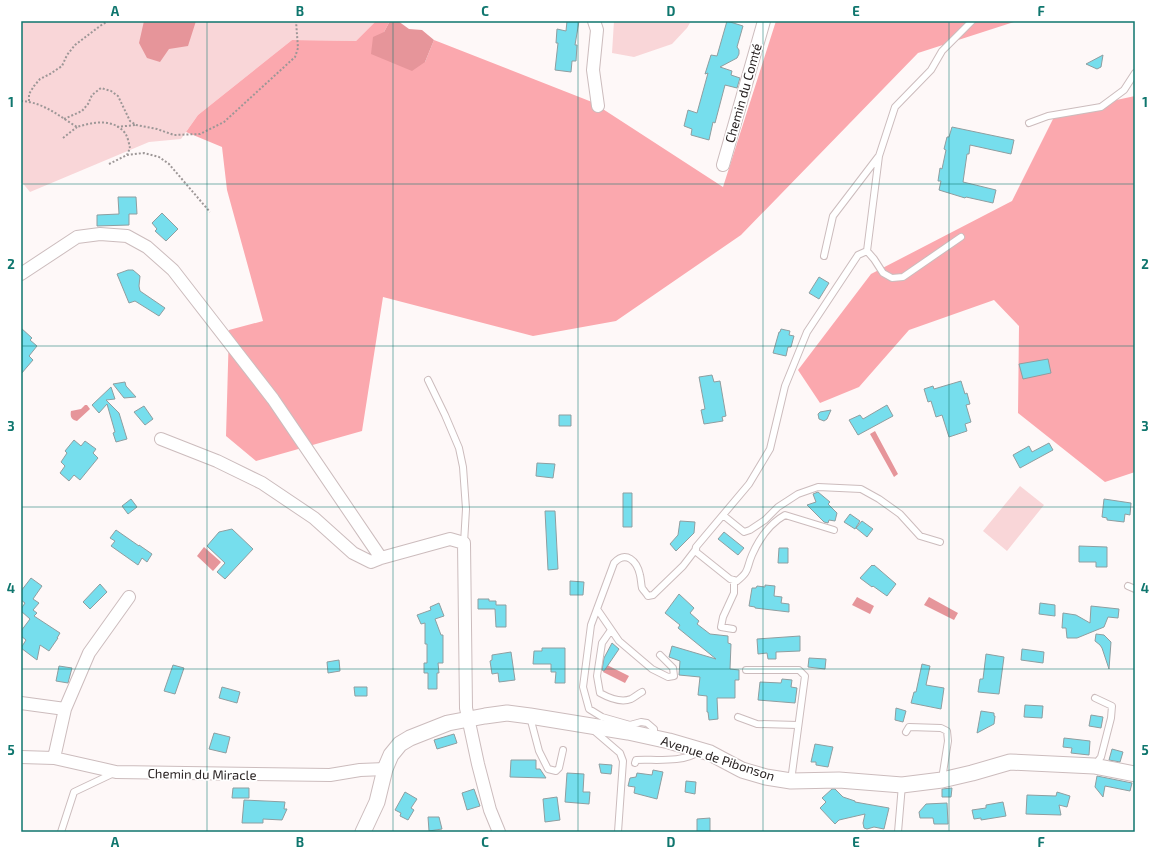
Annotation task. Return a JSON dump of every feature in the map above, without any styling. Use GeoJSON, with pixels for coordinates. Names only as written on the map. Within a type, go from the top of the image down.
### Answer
{"type":"FeatureCollection","features":[{"type":"Feature","properties":{"kind":"street"},"geometry":{"type":"LineString","coordinates":[[594,21],[597,30],[593,70],[598,106]]}},
{"type":"Feature","properties":{"kind":"street","name":"Chemin du Comté"},"geometry":{"type":"LineString","coordinates":[[723,165],[764,21]]}},
{"type":"Feature","properties":{"kind":"street"},"geometry":{"type":"LineString","coordinates":[[21,274],[77,236],[100,234],[127,236],[147,247],[173,270],[273,399],[381,558]]}},
{"type":"Feature","properties":{"kind":"street"},"geometry":{"type":"LineString","coordinates":[[161,439],[217,461],[262,483],[314,518],[353,553],[371,562],[450,539],[464,543],[466,708],[490,810],[499,832]]}},
{"type":"Feature","properties":{"kind":"street"},"geometry":{"type":"LineString","coordinates":[[54,758],[65,709],[89,653],[129,598]]}},
{"type":"Feature","properties":{"kind":"street"},"geometry":{"type":"LineString","coordinates":[[21,703],[65,709]]}},
{"type":"Feature","properties":{"kind":"street","name":"Avenue de Pibonson"},"geometry":{"type":"LineString","coordinates":[[363,832],[377,802],[385,769],[391,755],[400,744],[410,738],[448,723],[507,713],[669,740],[710,753],[742,770],[766,777],[791,780],[839,780],[902,785],[942,780],[1010,762],[1094,766],[1135,774]]}},
{"type":"Feature","properties":{"kind":"street","name":"Chemin du Miracle"},"geometry":{"type":"LineString","coordinates":[[21,757],[54,758],[116,772],[330,775],[360,770],[385,769]]}},
{"type":"Feature","properties":{"kind":"lane"},"geometry":{"type":"LineString","coordinates":[[961,237],[903,276],[892,278],[883,273],[867,251],[879,156],[895,107],[931,70],[942,51],[972,21]]}},
{"type":"Feature","properties":{"kind":"lane"},"geometry":{"type":"LineString","coordinates":[[1029,123],[1048,116],[1101,107],[1124,90],[1135,73]]}},
{"type":"Feature","properties":{"kind":"lane"},"geometry":{"type":"LineString","coordinates":[[824,256],[833,216],[879,156]]}},
{"type":"Feature","properties":{"kind":"lane"},"geometry":{"type":"LineString","coordinates":[[654,737],[654,729],[647,723],[641,722],[630,725],[602,717],[589,709],[583,687],[591,625],[614,563],[616,560],[623,557],[628,557],[636,562],[642,587],[648,596],[653,595],[683,566],[696,549],[696,546],[749,484],[770,449],[785,386],[807,332],[858,255],[867,251]]}},
{"type":"Feature","properties":{"kind":"lane"},"geometry":{"type":"LineString","coordinates":[[428,380],[459,448],[463,466],[466,509],[464,543]]}},
{"type":"Feature","properties":{"kind":"lane"},"geometry":{"type":"LineString","coordinates":[[723,515],[744,532],[750,530],[765,520],[778,507],[798,494],[818,487],[861,489],[879,499],[900,514],[920,536],[940,542]]}},
{"type":"Feature","properties":{"kind":"lane"},"geometry":{"type":"LineString","coordinates":[[696,549],[695,551],[730,579],[737,581],[746,574],[752,556],[766,530],[779,518],[785,515],[834,530]]}},
{"type":"Feature","properties":{"kind":"lane"},"geometry":{"type":"LineString","coordinates":[[733,630],[721,627],[723,617],[734,593],[734,580]]}},
{"type":"Feature","properties":{"kind":"lane"},"geometry":{"type":"LineString","coordinates":[[1128,586],[1135,589]]}},
{"type":"Feature","properties":{"kind":"lane"},"geometry":{"type":"LineString","coordinates":[[597,609],[619,641],[652,668],[668,677],[674,676],[673,668],[660,655]]}},
{"type":"Feature","properties":{"kind":"lane"},"geometry":{"type":"LineString","coordinates":[[611,630],[602,643],[597,676],[600,693],[608,698],[624,700],[632,699],[642,692]]}},
{"type":"Feature","properties":{"kind":"lane"},"geometry":{"type":"LineString","coordinates":[[746,670],[799,670],[806,676],[791,780]]}},
{"type":"Feature","properties":{"kind":"lane"},"geometry":{"type":"LineString","coordinates":[[1094,766],[1101,757],[1112,712],[1112,706],[1095,698]]}},
{"type":"Feature","properties":{"kind":"lane"},"geometry":{"type":"LineString","coordinates":[[530,716],[539,751],[548,770],[556,771],[559,768],[563,750]]}},
{"type":"Feature","properties":{"kind":"lane"},"geometry":{"type":"LineString","coordinates":[[738,717],[757,724],[798,725]]}},
{"type":"Feature","properties":{"kind":"lane"},"geometry":{"type":"LineString","coordinates":[[588,726],[620,753],[623,761],[618,832]]}},
{"type":"Feature","properties":{"kind":"lane"},"geometry":{"type":"LineString","coordinates":[[906,732],[909,727],[941,728],[947,731],[948,741],[942,780]]}},
{"type":"Feature","properties":{"kind":"lane"},"geometry":{"type":"LineString","coordinates":[[634,763],[636,760],[670,760],[694,755],[701,750]]}},
{"type":"Feature","properties":{"kind":"lane"},"geometry":{"type":"LineString","coordinates":[[61,832],[74,792],[116,772]]}},
{"type":"Feature","properties":{"kind":"lane"},"geometry":{"type":"LineString","coordinates":[[898,832],[902,785]]}},
{"type":"Feature","properties":{"kind":"path"},"geometry":{"type":"LineString","coordinates":[[29,102],[29,94],[37,82],[62,66],[67,55],[75,45],[108,21]]}},
{"type":"Feature","properties":{"kind":"path"},"geometry":{"type":"LineString","coordinates":[[117,127],[136,125],[157,128],[174,135],[200,134],[224,122],[295,56],[298,48],[296,21]]}},
{"type":"Feature","properties":{"kind":"path"},"geometry":{"type":"LineString","coordinates":[[64,119],[82,111],[88,104],[92,95],[101,88],[111,91],[118,96],[130,121],[136,125]]}},
{"type":"Feature","properties":{"kind":"path"},"geometry":{"type":"LineString","coordinates":[[21,101],[43,106],[77,127]]}},
{"type":"Feature","properties":{"kind":"path"},"geometry":{"type":"LineString","coordinates":[[63,138],[77,127],[90,123],[105,122],[117,127],[125,134],[130,148],[127,155]]}},
{"type":"Feature","properties":{"kind":"path"},"geometry":{"type":"LineString","coordinates":[[109,164],[127,155],[144,153],[159,157],[169,164],[210,212]]}},
{"type":"Feature","properties":{"kind":"shaded area"},"geometry":{"type":"Polygon","coordinates":[[[21,21],[376,21],[356,41],[292,40],[198,115],[181,139],[149,142],[30,192],[21,181],[21,21]]]}},
{"type":"Feature","properties":{"kind":"shaded area"},"geometry":{"type":"Polygon","coordinates":[[[144,21],[196,21],[188,46],[169,49],[160,62],[147,58],[139,43],[144,21]]]}},
{"type":"Feature","properties":{"kind":"shaded area"},"geometry":{"type":"Polygon","coordinates":[[[376,21],[390,21],[384,32],[425,62],[434,40],[592,102],[723,187],[776,21],[1017,21],[918,53],[741,235],[616,321],[533,336],[383,297],[362,431],[256,461],[226,436],[229,330],[263,321],[227,190],[222,147],[186,132],[198,115],[292,40],[356,41],[376,21]]]}},
{"type":"Feature","properties":{"kind":"shaded area"},"geometry":{"type":"Polygon","coordinates":[[[390,21],[398,21],[409,29],[422,30],[434,40],[425,62],[412,71],[371,54],[373,37],[384,32],[390,21]]]}},
{"type":"Feature","properties":{"kind":"shaded area"},"geometry":{"type":"Polygon","coordinates":[[[614,21],[691,21],[687,28],[672,44],[634,57],[612,53],[614,21]]]}},
{"type":"Feature","properties":{"kind":"shaded area"},"geometry":{"type":"Polygon","coordinates":[[[1135,96],[1135,472],[1105,482],[1018,413],[1019,326],[994,300],[909,330],[859,387],[820,403],[798,370],[871,274],[1012,201],[1056,113],[1135,96]]]}},
{"type":"Feature","properties":{"kind":"shaded area"},"geometry":{"type":"Polygon","coordinates":[[[87,405],[90,409],[77,421],[72,419],[71,411],[81,409],[87,405]]]}},
{"type":"Feature","properties":{"kind":"shaded area"},"geometry":{"type":"Polygon","coordinates":[[[875,431],[898,474],[894,477],[870,434],[875,431]]]}},
{"type":"Feature","properties":{"kind":"shaded area"},"geometry":{"type":"Polygon","coordinates":[[[1020,486],[1044,505],[1007,551],[983,531],[1020,486]]]}},
{"type":"Feature","properties":{"kind":"shaded area"},"geometry":{"type":"Polygon","coordinates":[[[204,547],[221,562],[213,571],[197,556],[204,547]]]}},
{"type":"Feature","properties":{"kind":"shaded area"},"geometry":{"type":"Polygon","coordinates":[[[857,597],[874,606],[870,614],[852,605],[857,597]]]}},
{"type":"Feature","properties":{"kind":"shaded area"},"geometry":{"type":"Polygon","coordinates":[[[929,597],[958,613],[954,620],[924,605],[929,597]]]}},
{"type":"Feature","properties":{"kind":"shaded area"},"geometry":{"type":"Polygon","coordinates":[[[607,665],[629,676],[625,683],[603,672],[607,665]]]}},
{"type":"Feature","properties":{"kind":"building"},"geometry":{"type":"Polygon","coordinates":[[[567,21],[579,21],[575,45],[577,45],[576,61],[572,61],[571,72],[555,70],[558,43],[556,43],[557,29],[566,31],[567,21]]]}},
{"type":"Feature","properties":{"kind":"building"},"geometry":{"type":"Polygon","coordinates":[[[727,21],[743,26],[737,47],[739,54],[737,58],[720,67],[732,71],[731,75],[740,78],[737,88],[725,85],[709,140],[691,135],[692,129],[684,126],[688,110],[697,113],[708,73],[705,74],[711,55],[717,56],[727,21]]]}},
{"type":"Feature","properties":{"kind":"building"},"geometry":{"type":"Polygon","coordinates":[[[1103,55],[1101,67],[1097,69],[1086,64],[1103,55]]]}},
{"type":"Feature","properties":{"kind":"building"},"geometry":{"type":"Polygon","coordinates":[[[952,127],[1014,140],[1011,154],[970,145],[969,154],[967,154],[963,182],[996,190],[993,203],[965,198],[939,190],[941,181],[938,181],[940,168],[942,169],[946,150],[944,149],[947,137],[949,137],[952,127]]]}},
{"type":"Feature","properties":{"kind":"building"},"geometry":{"type":"Polygon","coordinates":[[[118,197],[136,197],[137,214],[129,214],[129,225],[97,226],[97,215],[119,214],[118,197]]]}},
{"type":"Feature","properties":{"kind":"building"},"geometry":{"type":"Polygon","coordinates":[[[162,213],[178,229],[166,241],[155,231],[157,229],[152,223],[162,213]]]}},
{"type":"Feature","properties":{"kind":"building"},"geometry":{"type":"Polygon","coordinates":[[[128,270],[133,270],[140,276],[140,291],[165,308],[159,316],[135,301],[129,303],[117,274],[128,270]]]}},
{"type":"Feature","properties":{"kind":"building"},"geometry":{"type":"Polygon","coordinates":[[[819,277],[829,283],[819,299],[809,293],[819,277]]]}},
{"type":"Feature","properties":{"kind":"building"},"geometry":{"type":"Polygon","coordinates":[[[21,328],[32,338],[30,340],[37,346],[29,356],[33,360],[21,374],[21,328]]]}},
{"type":"Feature","properties":{"kind":"building"},"geometry":{"type":"Polygon","coordinates":[[[781,329],[790,331],[789,335],[794,336],[791,347],[788,347],[786,356],[773,353],[781,329]]]}},
{"type":"Feature","properties":{"kind":"building"},"geometry":{"type":"Polygon","coordinates":[[[1048,359],[1051,373],[1023,379],[1019,364],[1048,359]]]}},
{"type":"Feature","properties":{"kind":"building"},"geometry":{"type":"Polygon","coordinates":[[[712,375],[714,382],[720,381],[726,416],[722,417],[723,421],[704,424],[701,410],[705,409],[699,377],[712,375]]]}},
{"type":"Feature","properties":{"kind":"building"},"geometry":{"type":"Polygon","coordinates":[[[961,381],[965,394],[967,393],[970,404],[966,405],[971,422],[965,424],[967,431],[949,437],[942,415],[936,417],[931,401],[928,402],[924,389],[933,386],[934,389],[961,381]]]}},
{"type":"Feature","properties":{"kind":"building"},"geometry":{"type":"Polygon","coordinates":[[[125,382],[126,386],[136,397],[124,398],[113,384],[125,382]]]}},
{"type":"Feature","properties":{"kind":"building"},"geometry":{"type":"Polygon","coordinates":[[[111,387],[115,399],[106,400],[119,413],[127,439],[116,442],[113,433],[115,432],[107,404],[99,413],[92,405],[111,387]]]}},
{"type":"Feature","properties":{"kind":"building"},"geometry":{"type":"Polygon","coordinates":[[[887,405],[893,416],[858,435],[849,420],[860,415],[863,419],[887,405]]]}},
{"type":"Feature","properties":{"kind":"building"},"geometry":{"type":"Polygon","coordinates":[[[144,406],[153,419],[145,425],[134,412],[144,406]]]}},
{"type":"Feature","properties":{"kind":"building"},"geometry":{"type":"Polygon","coordinates":[[[831,410],[827,419],[824,421],[819,419],[818,414],[820,412],[831,410]]]}},
{"type":"Feature","properties":{"kind":"building"},"geometry":{"type":"Polygon","coordinates":[[[559,415],[571,415],[571,426],[559,426],[559,415]]]}},
{"type":"Feature","properties":{"kind":"building"},"geometry":{"type":"Polygon","coordinates":[[[74,440],[81,446],[85,441],[96,449],[93,453],[98,458],[80,480],[74,475],[69,481],[60,473],[65,466],[61,462],[67,453],[65,451],[74,440]]]}},
{"type":"Feature","properties":{"kind":"building"},"geometry":{"type":"Polygon","coordinates":[[[1049,443],[1053,450],[1020,468],[1013,455],[1029,446],[1032,452],[1049,443]]]}},
{"type":"Feature","properties":{"kind":"building"},"geometry":{"type":"Polygon","coordinates":[[[537,463],[555,464],[553,478],[536,476],[537,463]]]}},
{"type":"Feature","properties":{"kind":"building"},"geometry":{"type":"Polygon","coordinates":[[[818,492],[830,502],[828,504],[837,513],[835,521],[829,520],[828,523],[824,522],[807,505],[816,502],[813,494],[818,492]]]}},
{"type":"Feature","properties":{"kind":"building"},"geometry":{"type":"Polygon","coordinates":[[[623,493],[632,493],[632,527],[623,527],[623,493]]]}},
{"type":"Feature","properties":{"kind":"building"},"geometry":{"type":"Polygon","coordinates":[[[131,499],[137,507],[128,514],[122,506],[131,499]]]}},
{"type":"Feature","properties":{"kind":"building"},"geometry":{"type":"Polygon","coordinates":[[[1104,499],[1131,503],[1130,515],[1125,514],[1124,522],[1107,520],[1107,518],[1102,517],[1104,499]]]}},
{"type":"Feature","properties":{"kind":"building"},"geometry":{"type":"Polygon","coordinates":[[[545,511],[555,511],[558,569],[548,570],[545,511]]]}},
{"type":"Feature","properties":{"kind":"building"},"geometry":{"type":"Polygon","coordinates":[[[850,514],[860,521],[855,529],[844,522],[850,514]]]}},
{"type":"Feature","properties":{"kind":"building"},"geometry":{"type":"Polygon","coordinates":[[[680,521],[695,522],[694,533],[676,551],[670,544],[678,535],[680,521]]]}},
{"type":"Feature","properties":{"kind":"building"},"geometry":{"type":"Polygon","coordinates":[[[862,521],[873,529],[867,537],[856,528],[862,521]]]}},
{"type":"Feature","properties":{"kind":"building"},"geometry":{"type":"Polygon","coordinates":[[[232,529],[253,549],[225,579],[217,572],[225,563],[207,546],[219,532],[232,529]]]}},
{"type":"Feature","properties":{"kind":"building"},"geometry":{"type":"Polygon","coordinates":[[[116,530],[152,554],[147,562],[142,558],[138,565],[111,546],[115,541],[110,538],[116,530]]]}},
{"type":"Feature","properties":{"kind":"building"},"geometry":{"type":"Polygon","coordinates":[[[724,532],[744,548],[738,555],[718,539],[724,532]]]}},
{"type":"Feature","properties":{"kind":"building"},"geometry":{"type":"Polygon","coordinates":[[[1079,546],[1107,547],[1107,567],[1096,567],[1096,562],[1079,562],[1079,546]]]}},
{"type":"Feature","properties":{"kind":"building"},"geometry":{"type":"Polygon","coordinates":[[[779,548],[788,548],[788,563],[778,563],[779,548]]]}},
{"type":"Feature","properties":{"kind":"building"},"geometry":{"type":"Polygon","coordinates":[[[872,565],[874,565],[896,584],[887,596],[860,578],[872,565]]]}},
{"type":"Feature","properties":{"kind":"building"},"geometry":{"type":"Polygon","coordinates":[[[31,578],[42,586],[33,599],[39,603],[33,610],[37,613],[34,616],[60,633],[49,651],[40,645],[37,660],[21,648],[26,640],[21,636],[21,631],[30,619],[21,611],[25,603],[21,600],[21,591],[31,578]]]}},
{"type":"Feature","properties":{"kind":"building"},"geometry":{"type":"Polygon","coordinates":[[[570,581],[584,582],[583,595],[570,595],[570,581]]]}},
{"type":"Feature","properties":{"kind":"building"},"geometry":{"type":"Polygon","coordinates":[[[100,584],[107,592],[90,609],[83,602],[100,584]]]}},
{"type":"Feature","properties":{"kind":"building"},"geometry":{"type":"Polygon","coordinates":[[[765,585],[775,586],[774,596],[782,597],[781,603],[789,604],[789,612],[749,606],[752,588],[756,588],[757,586],[765,587],[765,585]]]}},
{"type":"Feature","properties":{"kind":"building"},"geometry":{"type":"Polygon","coordinates":[[[679,594],[694,608],[690,613],[699,621],[697,624],[710,634],[728,636],[728,643],[731,644],[730,669],[739,670],[739,680],[735,680],[735,698],[717,698],[718,719],[709,720],[707,712],[707,696],[698,695],[700,677],[679,675],[680,661],[669,657],[672,646],[716,659],[678,628],[680,625],[665,613],[679,594]]]}},
{"type":"Feature","properties":{"kind":"building"},"geometry":{"type":"Polygon","coordinates":[[[478,599],[489,599],[489,601],[496,601],[496,605],[506,605],[506,627],[496,627],[495,609],[478,609],[478,599]]]}},
{"type":"Feature","properties":{"kind":"building"},"geometry":{"type":"Polygon","coordinates":[[[439,603],[444,616],[435,619],[441,635],[443,635],[443,663],[438,663],[439,673],[437,673],[437,689],[428,689],[428,673],[424,673],[424,663],[427,663],[425,623],[421,624],[417,615],[431,610],[430,607],[439,603]]]}},
{"type":"Feature","properties":{"kind":"building"},"geometry":{"type":"Polygon","coordinates":[[[1040,603],[1055,605],[1055,616],[1039,614],[1040,603]]]}},
{"type":"Feature","properties":{"kind":"building"},"geometry":{"type":"Polygon","coordinates":[[[1091,606],[1119,609],[1118,618],[1108,617],[1104,627],[1077,638],[1067,638],[1066,628],[1062,628],[1063,613],[1076,615],[1090,623],[1091,606]]]}},
{"type":"Feature","properties":{"kind":"building"},"geometry":{"type":"Polygon","coordinates":[[[1096,634],[1104,635],[1111,642],[1109,669],[1102,648],[1095,641],[1096,634]]]}},
{"type":"Feature","properties":{"kind":"building"},"geometry":{"type":"Polygon","coordinates":[[[800,636],[800,651],[776,652],[776,659],[768,659],[767,653],[758,654],[757,639],[800,636]]]}},
{"type":"Feature","properties":{"kind":"building"},"geometry":{"type":"Polygon","coordinates":[[[612,643],[619,649],[604,671],[602,670],[604,658],[612,643]]]}},
{"type":"Feature","properties":{"kind":"building"},"geometry":{"type":"Polygon","coordinates":[[[542,648],[565,648],[565,683],[555,683],[556,672],[551,672],[551,664],[533,664],[534,651],[542,651],[542,648]]]}},
{"type":"Feature","properties":{"kind":"building"},"geometry":{"type":"Polygon","coordinates":[[[1022,649],[1044,652],[1043,663],[1021,660],[1022,649]]]}},
{"type":"Feature","properties":{"kind":"building"},"geometry":{"type":"Polygon","coordinates":[[[511,652],[515,680],[499,682],[498,673],[492,674],[490,661],[492,660],[492,655],[511,652]]]}},
{"type":"Feature","properties":{"kind":"building"},"geometry":{"type":"Polygon","coordinates":[[[986,654],[1004,657],[999,694],[978,692],[980,679],[983,679],[986,654]]]}},
{"type":"Feature","properties":{"kind":"building"},"geometry":{"type":"Polygon","coordinates":[[[809,658],[826,659],[825,669],[808,667],[809,658]]]}},
{"type":"Feature","properties":{"kind":"building"},"geometry":{"type":"Polygon","coordinates":[[[339,660],[340,671],[328,673],[327,662],[339,660]]]}},
{"type":"Feature","properties":{"kind":"building"},"geometry":{"type":"Polygon","coordinates":[[[922,664],[930,666],[926,685],[944,688],[941,709],[911,703],[914,692],[916,692],[922,664]]]}},
{"type":"Feature","properties":{"kind":"building"},"geometry":{"type":"Polygon","coordinates":[[[173,665],[184,668],[175,694],[164,691],[173,665]]]}},
{"type":"Feature","properties":{"kind":"building"},"geometry":{"type":"Polygon","coordinates":[[[59,666],[72,668],[68,683],[56,681],[59,666]]]}},
{"type":"Feature","properties":{"kind":"building"},"geometry":{"type":"Polygon","coordinates":[[[782,679],[792,680],[791,687],[797,688],[795,703],[758,700],[760,682],[781,683],[782,679]]]}},
{"type":"Feature","properties":{"kind":"building"},"geometry":{"type":"Polygon","coordinates":[[[222,687],[240,692],[237,703],[219,698],[222,687]]]}},
{"type":"Feature","properties":{"kind":"building"},"geometry":{"type":"Polygon","coordinates":[[[354,687],[367,687],[367,696],[355,696],[354,687]]]}},
{"type":"Feature","properties":{"kind":"building"},"geometry":{"type":"Polygon","coordinates":[[[1025,705],[1043,706],[1042,718],[1024,717],[1025,705]]]}},
{"type":"Feature","properties":{"kind":"building"},"geometry":{"type":"Polygon","coordinates":[[[896,708],[906,711],[903,722],[895,720],[896,708]]]}},
{"type":"Feature","properties":{"kind":"building"},"geometry":{"type":"Polygon","coordinates":[[[981,711],[994,713],[994,724],[977,733],[981,711]]]}},
{"type":"Feature","properties":{"kind":"building"},"geometry":{"type":"Polygon","coordinates":[[[1091,715],[1103,717],[1101,728],[1089,726],[1091,715]]]}},
{"type":"Feature","properties":{"kind":"building"},"geometry":{"type":"Polygon","coordinates":[[[214,733],[230,737],[226,753],[209,749],[214,733]]]}},
{"type":"Feature","properties":{"kind":"building"},"geometry":{"type":"Polygon","coordinates":[[[454,734],[457,743],[437,749],[434,740],[454,734]]]}},
{"type":"Feature","properties":{"kind":"building"},"geometry":{"type":"Polygon","coordinates":[[[1064,738],[1090,741],[1089,755],[1071,753],[1072,748],[1063,747],[1064,738]]]}},
{"type":"Feature","properties":{"kind":"building"},"geometry":{"type":"Polygon","coordinates":[[[815,744],[833,747],[828,767],[816,765],[816,762],[811,762],[815,744]]]}},
{"type":"Feature","properties":{"kind":"building"},"geometry":{"type":"Polygon","coordinates":[[[1112,749],[1123,752],[1120,762],[1109,760],[1112,749]]]}},
{"type":"Feature","properties":{"kind":"building"},"geometry":{"type":"Polygon","coordinates":[[[511,760],[536,760],[536,769],[540,769],[546,778],[510,777],[511,760]]]}},
{"type":"Feature","properties":{"kind":"building"},"geometry":{"type":"Polygon","coordinates":[[[599,764],[612,765],[611,774],[601,773],[599,764]]]}},
{"type":"Feature","properties":{"kind":"building"},"geometry":{"type":"Polygon","coordinates":[[[653,770],[663,772],[657,799],[634,793],[635,787],[628,786],[630,778],[636,777],[637,773],[652,775],[653,770]]]}},
{"type":"Feature","properties":{"kind":"building"},"geometry":{"type":"Polygon","coordinates":[[[567,773],[584,774],[583,792],[590,792],[589,804],[565,802],[567,773]]]}},
{"type":"Feature","properties":{"kind":"building"},"geometry":{"type":"Polygon","coordinates":[[[1097,776],[1132,783],[1130,791],[1105,786],[1103,797],[1095,787],[1097,776]]]}},
{"type":"Feature","properties":{"kind":"building"},"geometry":{"type":"Polygon","coordinates":[[[686,781],[696,782],[695,794],[685,792],[686,781]]]}},
{"type":"Feature","properties":{"kind":"building"},"geometry":{"type":"Polygon","coordinates":[[[233,788],[249,788],[249,798],[232,798],[233,788]]]}},
{"type":"Feature","properties":{"kind":"building"},"geometry":{"type":"Polygon","coordinates":[[[952,788],[951,797],[942,797],[942,789],[952,788]]]}},
{"type":"Feature","properties":{"kind":"building"},"geometry":{"type":"Polygon","coordinates":[[[474,789],[480,806],[467,810],[462,793],[474,789]]]}},
{"type":"Feature","properties":{"kind":"building"},"geometry":{"type":"Polygon","coordinates":[[[832,789],[835,789],[843,797],[855,802],[889,808],[884,829],[874,827],[867,829],[864,828],[863,823],[865,814],[839,820],[835,824],[820,808],[826,802],[822,798],[832,789]]]}},
{"type":"Feature","properties":{"kind":"building"},"geometry":{"type":"Polygon","coordinates":[[[405,792],[417,799],[411,808],[414,810],[408,820],[400,816],[401,813],[395,810],[405,792]]]}},
{"type":"Feature","properties":{"kind":"building"},"geometry":{"type":"Polygon","coordinates":[[[1057,792],[1070,796],[1067,807],[1059,805],[1061,815],[1026,814],[1027,795],[1056,796],[1057,792]]]}},
{"type":"Feature","properties":{"kind":"building"},"geometry":{"type":"Polygon","coordinates":[[[557,797],[560,820],[545,822],[543,799],[557,797]]]}},
{"type":"Feature","properties":{"kind":"building"},"geometry":{"type":"Polygon","coordinates":[[[244,800],[285,802],[284,809],[287,809],[282,820],[263,819],[263,823],[242,823],[244,800]]]}},
{"type":"Feature","properties":{"kind":"building"},"geometry":{"type":"Polygon","coordinates":[[[1003,802],[1006,816],[981,820],[981,818],[974,819],[972,810],[986,808],[986,805],[1003,802]]]}},
{"type":"Feature","properties":{"kind":"building"},"geometry":{"type":"Polygon","coordinates":[[[947,803],[948,824],[934,824],[933,818],[920,818],[919,812],[926,804],[947,803]]]}},
{"type":"Feature","properties":{"kind":"building"},"geometry":{"type":"Polygon","coordinates":[[[428,817],[439,817],[442,829],[429,831],[428,817]]]}},
{"type":"Feature","properties":{"kind":"building"},"geometry":{"type":"Polygon","coordinates":[[[710,818],[710,832],[697,832],[697,819],[710,818]]]}}]}
